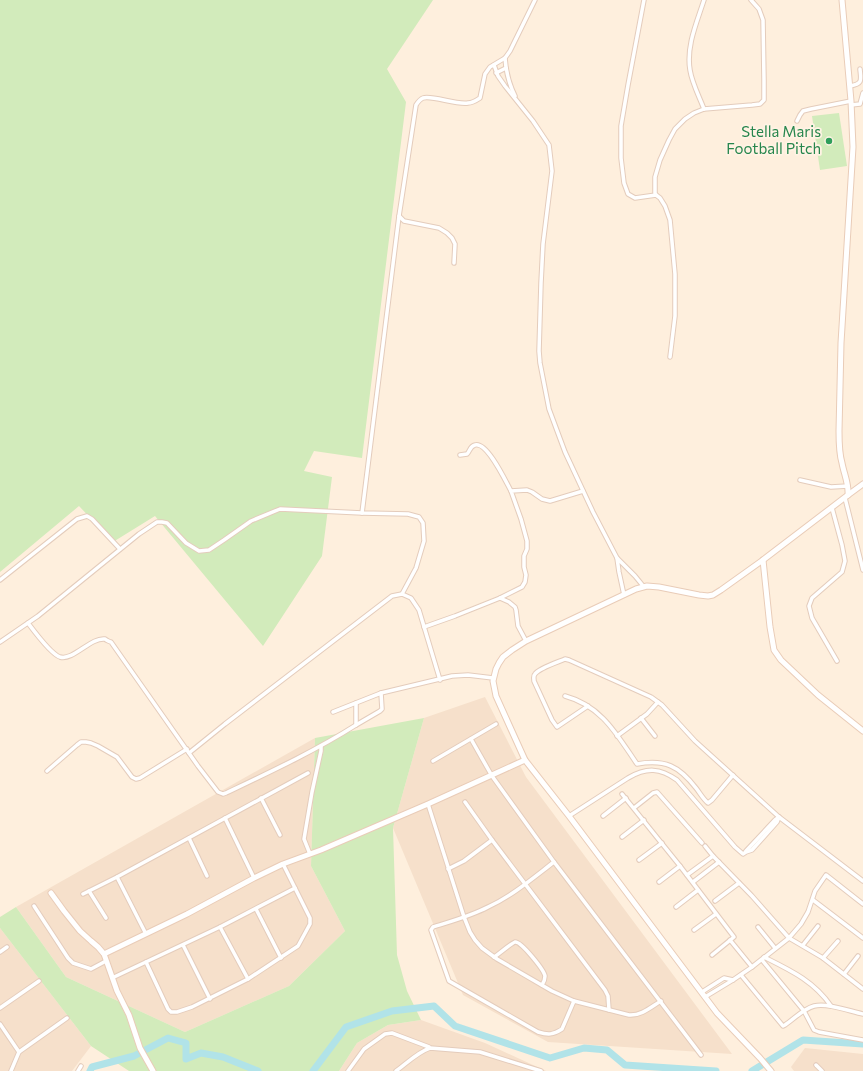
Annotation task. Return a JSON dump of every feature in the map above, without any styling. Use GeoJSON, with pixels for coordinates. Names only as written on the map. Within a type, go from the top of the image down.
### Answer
{"type":"FeatureCollection","features":[{"type":"Feature","properties":{"kind":"street"},"geometry":{"type":"LineString","coordinates":[[362,513],[399,216],[415,112],[418,102],[425,98],[468,103],[476,101],[480,98],[485,74],[490,67],[505,58],[510,51],[535,0]]}},
{"type":"Feature","properties":{"kind":"street"},"geometry":{"type":"LineString","coordinates":[[644,0],[621,126],[621,158],[624,183],[628,194],[635,198],[656,195]]}},
{"type":"Feature","properties":{"kind":"street"},"geometry":{"type":"LineString","coordinates":[[704,0],[690,44],[689,56],[690,71],[704,109]]}},
{"type":"Feature","properties":{"kind":"street"},"geometry":{"type":"LineString","coordinates":[[670,357],[675,316],[675,274],[670,220],[665,206],[655,193],[655,177],[660,160],[675,129],[694,113],[704,109],[760,104],[764,100],[763,20],[760,9],[751,0]]}},
{"type":"Feature","properties":{"kind":"street"},"geometry":{"type":"LineString","coordinates":[[842,0],[850,86],[853,147],[841,343],[839,446],[848,486],[847,496],[863,570]]}},
{"type":"Feature","properties":{"kind":"street"},"geometry":{"type":"LineString","coordinates":[[505,58],[509,82],[518,101]]}},
{"type":"Feature","properties":{"kind":"street"},"geometry":{"type":"LineString","coordinates":[[494,65],[496,73],[504,86],[518,101],[549,145],[552,171],[543,252],[540,313],[540,363],[549,409],[565,452],[617,558],[644,587]]}},
{"type":"Feature","properties":{"kind":"street"},"geometry":{"type":"LineString","coordinates":[[496,73],[506,68]]}},
{"type":"Feature","properties":{"kind":"street"},"geometry":{"type":"LineString","coordinates":[[850,86],[859,84],[862,77],[860,69]]}},
{"type":"Feature","properties":{"kind":"street"},"geometry":{"type":"LineString","coordinates":[[797,122],[803,111],[851,103],[860,104],[863,93]]}},
{"type":"Feature","properties":{"kind":"street"},"geometry":{"type":"LineString","coordinates":[[399,216],[404,221],[439,228],[447,233],[455,244],[454,263]]}},
{"type":"Feature","properties":{"kind":"street"},"geometry":{"type":"LineString","coordinates":[[424,627],[500,598],[522,587],[525,582],[526,575],[524,556],[527,549],[527,541],[521,519],[499,468],[483,447],[478,444],[470,447],[467,454],[460,455]]}},
{"type":"Feature","properties":{"kind":"street"},"geometry":{"type":"LineString","coordinates":[[800,480],[831,487],[848,486]]}},
{"type":"Feature","properties":{"kind":"street"},"geometry":{"type":"LineString","coordinates":[[770,1070],[717,1013],[525,760],[496,696],[494,678],[496,669],[504,657],[526,641],[636,589],[647,586],[699,595],[713,595],[764,560],[863,484]]}},
{"type":"Feature","properties":{"kind":"street"},"geometry":{"type":"LineString","coordinates":[[510,491],[527,490],[542,499],[550,501],[583,491]]}},
{"type":"Feature","properties":{"kind":"street"},"geometry":{"type":"LineString","coordinates":[[832,508],[845,561],[842,572],[812,598],[809,606],[812,618],[837,661]]}},
{"type":"Feature","properties":{"kind":"street"},"geometry":{"type":"LineString","coordinates":[[0,642],[28,623],[139,534],[157,522],[167,524],[186,543],[199,551],[209,550],[251,521],[280,509],[408,514],[419,517],[424,523],[424,541],[416,568],[402,594]]}},
{"type":"Feature","properties":{"kind":"street"},"geometry":{"type":"LineString","coordinates":[[0,580],[77,519],[82,517],[87,516],[92,519],[120,549]]}},
{"type":"Feature","properties":{"kind":"street"},"geometry":{"type":"LineString","coordinates":[[617,558],[624,595]]}},
{"type":"Feature","properties":{"kind":"street"},"geometry":{"type":"LineString","coordinates":[[764,560],[770,627],[774,650],[781,660],[818,696],[863,731]]}},
{"type":"Feature","properties":{"kind":"street"},"geometry":{"type":"LineString","coordinates":[[47,771],[81,742],[91,743],[112,753],[121,761],[132,777],[140,778],[188,751],[392,596],[402,594],[411,598],[419,610],[440,680]]}},
{"type":"Feature","properties":{"kind":"street"},"geometry":{"type":"LineString","coordinates":[[500,598],[509,602],[515,607],[518,626],[526,641]]}},
{"type":"Feature","properties":{"kind":"street"},"geometry":{"type":"LineString","coordinates":[[28,623],[54,653],[60,657],[67,657],[97,640],[106,640],[111,642],[218,792],[223,794],[283,766],[321,746],[380,711],[382,709],[381,693]]}},
{"type":"Feature","properties":{"kind":"street"},"geometry":{"type":"LineString","coordinates":[[588,706],[558,727],[552,720],[534,680],[535,673],[565,659],[651,697],[662,705],[695,741],[780,817],[863,881]]}},
{"type":"Feature","properties":{"kind":"street"},"geometry":{"type":"LineString","coordinates":[[333,712],[381,693],[452,676],[468,675],[494,678]]}},
{"type":"Feature","properties":{"kind":"street"},"geometry":{"type":"LineString","coordinates":[[566,696],[577,699],[605,720],[637,764],[647,762],[660,763],[680,770],[708,803],[733,775]]}},
{"type":"Feature","properties":{"kind":"street"},"geometry":{"type":"LineString","coordinates":[[617,736],[647,714],[658,702]]}},
{"type":"Feature","properties":{"kind":"street"},"geometry":{"type":"LineString","coordinates":[[356,703],[356,724]]}},
{"type":"Feature","properties":{"kind":"street"},"geometry":{"type":"LineString","coordinates":[[641,718],[655,736]]}},
{"type":"Feature","properties":{"kind":"street"},"geometry":{"type":"LineString","coordinates":[[433,761],[496,724]]}},
{"type":"Feature","properties":{"kind":"street"},"geometry":{"type":"LineString","coordinates":[[471,739],[492,776],[554,862],[701,1055]]}},
{"type":"Feature","properties":{"kind":"street"},"geometry":{"type":"LineString","coordinates":[[310,854],[304,839],[321,746]]}},
{"type":"Feature","properties":{"kind":"street"},"geometry":{"type":"LineString","coordinates":[[104,954],[187,914],[283,864],[428,804],[525,760]]}},
{"type":"Feature","properties":{"kind":"street"},"geometry":{"type":"LineString","coordinates":[[569,816],[637,773],[647,770],[658,770],[677,780],[734,847],[743,854],[752,850],[780,817]]}},
{"type":"Feature","properties":{"kind":"street"},"geometry":{"type":"LineString","coordinates":[[83,894],[308,773]]}},
{"type":"Feature","properties":{"kind":"street"},"geometry":{"type":"LineString","coordinates":[[634,808],[653,793],[657,792],[703,845],[752,896],[789,938],[823,958],[863,989]]}},
{"type":"Feature","properties":{"kind":"street"},"geometry":{"type":"LineString","coordinates":[[622,794],[693,882],[734,937],[712,955]]}},
{"type":"Feature","properties":{"kind":"street"},"geometry":{"type":"LineString","coordinates":[[261,798],[280,835]]}},
{"type":"Feature","properties":{"kind":"street"},"geometry":{"type":"LineString","coordinates":[[603,816],[626,798]]}},
{"type":"Feature","properties":{"kind":"street"},"geometry":{"type":"LineString","coordinates":[[465,802],[605,990],[608,996],[609,1010]]}},
{"type":"Feature","properties":{"kind":"street"},"geometry":{"type":"LineString","coordinates":[[428,804],[464,917],[470,932],[482,948],[494,957],[552,991],[574,1001],[629,1015],[640,1014],[661,1001]]}},
{"type":"Feature","properties":{"kind":"street"},"geometry":{"type":"LineString","coordinates":[[225,818],[254,878]]}},
{"type":"Feature","properties":{"kind":"street"},"geometry":{"type":"LineString","coordinates":[[622,837],[644,820]]}},
{"type":"Feature","properties":{"kind":"street"},"geometry":{"type":"LineString","coordinates":[[189,838],[207,876]]}},
{"type":"Feature","properties":{"kind":"street"},"geometry":{"type":"LineString","coordinates":[[448,869],[464,861],[492,840]]}},
{"type":"Feature","properties":{"kind":"street"},"geometry":{"type":"LineString","coordinates":[[639,860],[662,843]]}},
{"type":"Feature","properties":{"kind":"street"},"geometry":{"type":"LineString","coordinates":[[687,875],[713,856]]}},
{"type":"Feature","properties":{"kind":"street"},"geometry":{"type":"LineString","coordinates":[[554,862],[498,902],[464,917],[433,927],[431,930],[449,981],[538,1032],[547,1034],[555,1033],[562,1029],[574,1001]]}},
{"type":"Feature","properties":{"kind":"street"},"geometry":{"type":"LineString","coordinates":[[693,882],[719,862]]}},
{"type":"Feature","properties":{"kind":"street"},"geometry":{"type":"LineString","coordinates":[[146,962],[168,1009],[171,1012],[177,1012],[210,999],[248,979],[298,946],[310,924],[310,918],[302,899],[283,864]]}},
{"type":"Feature","properties":{"kind":"street"},"geometry":{"type":"LineString","coordinates":[[659,882],[680,866]]}},
{"type":"Feature","properties":{"kind":"street"},"geometry":{"type":"LineString","coordinates":[[705,997],[741,975],[789,938],[801,924],[808,912],[815,892],[826,875],[863,904]]}},
{"type":"Feature","properties":{"kind":"street"},"geometry":{"type":"LineString","coordinates":[[117,877],[146,934]]}},
{"type":"Feature","properties":{"kind":"street"},"geometry":{"type":"LineString","coordinates":[[715,900],[739,883]]}},
{"type":"Feature","properties":{"kind":"street"},"geometry":{"type":"LineString","coordinates":[[112,978],[183,945],[295,888]]}},
{"type":"Feature","properties":{"kind":"street"},"geometry":{"type":"LineString","coordinates":[[676,907],[698,890]]}},
{"type":"Feature","properties":{"kind":"street"},"geometry":{"type":"LineString","coordinates":[[90,891],[106,918]]}},
{"type":"Feature","properties":{"kind":"street"},"geometry":{"type":"LineString","coordinates":[[51,893],[80,932],[104,954],[140,1048],[153,1071]]}},
{"type":"Feature","properties":{"kind":"street"},"geometry":{"type":"LineString","coordinates":[[812,900],[863,938]]}},
{"type":"Feature","properties":{"kind":"street"},"geometry":{"type":"LineString","coordinates":[[34,906],[68,958],[73,963],[91,969],[106,961]]}},
{"type":"Feature","properties":{"kind":"street"},"geometry":{"type":"LineString","coordinates":[[256,909],[281,958]]}},
{"type":"Feature","properties":{"kind":"street"},"geometry":{"type":"LineString","coordinates":[[694,930],[716,914]]}},
{"type":"Feature","properties":{"kind":"street"},"geometry":{"type":"LineString","coordinates":[[220,926],[248,979]]}},
{"type":"Feature","properties":{"kind":"street"},"geometry":{"type":"LineString","coordinates":[[803,945],[818,926]]}},
{"type":"Feature","properties":{"kind":"street"},"geometry":{"type":"LineString","coordinates":[[758,927],[776,948]]}},
{"type":"Feature","properties":{"kind":"street"},"geometry":{"type":"LineString","coordinates":[[730,940],[752,967]]}},
{"type":"Feature","properties":{"kind":"street"},"geometry":{"type":"LineString","coordinates":[[823,958],[838,941]]}},
{"type":"Feature","properties":{"kind":"street"},"geometry":{"type":"LineString","coordinates":[[494,957],[514,942],[518,943],[542,968],[545,975],[542,985]]}},
{"type":"Feature","properties":{"kind":"street"},"geometry":{"type":"LineString","coordinates":[[183,945],[210,999]]}},
{"type":"Feature","properties":{"kind":"street"},"geometry":{"type":"LineString","coordinates":[[0,952],[7,947]]}},
{"type":"Feature","properties":{"kind":"street"},"geometry":{"type":"LineString","coordinates":[[844,974],[858,956]]}},
{"type":"Feature","properties":{"kind":"street"},"geometry":{"type":"LineString","coordinates":[[763,958],[795,972],[819,991],[831,1006]]}},
{"type":"Feature","properties":{"kind":"street"},"geometry":{"type":"LineString","coordinates":[[763,958],[804,1011],[814,1030],[863,1040]]}},
{"type":"Feature","properties":{"kind":"street"},"geometry":{"type":"LineString","coordinates":[[741,975],[782,1026],[814,1006],[831,1006],[863,1014]]}},
{"type":"Feature","properties":{"kind":"street"},"geometry":{"type":"LineString","coordinates":[[702,992],[724,978],[733,980]]}},
{"type":"Feature","properties":{"kind":"street"},"geometry":{"type":"LineString","coordinates":[[0,1008],[39,981]]}},
{"type":"Feature","properties":{"kind":"street"},"geometry":{"type":"LineString","coordinates":[[11,1071],[19,1052],[67,1018]]}},
{"type":"Feature","properties":{"kind":"street"},"geometry":{"type":"LineString","coordinates":[[0,1024],[19,1052]]}},
{"type":"Feature","properties":{"kind":"street"},"geometry":{"type":"LineString","coordinates":[[348,1071],[364,1049],[385,1034],[392,1033],[430,1048],[480,1052],[541,1071]]}},
{"type":"Feature","properties":{"kind":"street"},"geometry":{"type":"LineString","coordinates":[[396,1071],[420,1052],[430,1048]]}},
{"type":"Feature","properties":{"kind":"street"},"geometry":{"type":"LineString","coordinates":[[816,1065],[822,1071]]}},
{"type":"Feature","properties":{"kind":"street"},"geometry":{"type":"LineString","coordinates":[[78,1071],[82,1066]]}},
{"type":"Feature","properties":{"kind":"shaded area"},"geometry":{"type":"Polygon","coordinates":[[[485,697],[526,777],[732,1054],[548,1042],[463,995],[393,828],[424,718],[485,697]]]}},
{"type":"Feature","properties":{"kind":"shaded area"},"geometry":{"type":"Polygon","coordinates":[[[315,738],[311,866],[345,931],[289,986],[185,1032],[66,977],[16,907],[315,738]]]}},
{"type":"Feature","properties":{"kind":"shaded area"},"geometry":{"type":"Polygon","coordinates":[[[0,928],[91,1046],[72,1071],[0,1071],[0,928]]]}},
{"type":"Feature","properties":{"kind":"shaded area"},"geometry":{"type":"Polygon","coordinates":[[[421,1020],[485,1043],[546,1071],[339,1071],[357,1043],[388,1025],[421,1020]]]}},
{"type":"Feature","properties":{"kind":"shaded area"},"geometry":{"type":"Polygon","coordinates":[[[805,1048],[863,1054],[863,1071],[794,1071],[791,1067],[805,1048]]]}},
{"type":"Feature","properties":{"kind":"green space"},"geometry":{"type":"Polygon","coordinates":[[[0,0],[433,0],[387,69],[406,102],[362,458],[314,451],[304,471],[332,477],[322,556],[263,646],[155,516],[113,542],[79,506],[0,572],[0,0]]]}},
{"type":"Feature","properties":{"kind":"green space","name":"Stella Maris Football Pitch"},"geometry":{"type":"Polygon","coordinates":[[[839,113],[847,166],[820,170],[812,116],[839,113]]]}},
{"type":"Feature","properties":{"kind":"green space"},"geometry":{"type":"Polygon","coordinates":[[[424,718],[393,828],[397,955],[407,991],[421,1020],[388,1025],[357,1043],[339,1071],[129,1071],[91,1046],[0,928],[0,917],[16,907],[66,977],[185,1032],[289,986],[345,931],[311,866],[315,738],[424,718]]]}},
{"type":"Feature","properties":{"kind":"waterway"},"geometry":{"type":"LineString","coordinates":[[313,1071],[346,1027],[392,1011],[434,1006],[455,1026],[550,1058],[584,1048],[607,1050],[625,1065],[716,1071]]}},
{"type":"Feature","properties":{"kind":"waterway"},"geometry":{"type":"LineString","coordinates":[[90,1071],[92,1067],[134,1056],[168,1038],[186,1043],[186,1059],[201,1053],[223,1057],[258,1071]]}},
{"type":"Feature","properties":{"kind":"waterway"},"geometry":{"type":"LineString","coordinates":[[752,1071],[803,1040],[863,1044]]}},
{"type":"Feature","properties":{"kind":"place","name":"Stella Maris Football Pitch"},"geometry":{"type":"Point","coordinates":[829,141]}}]}
